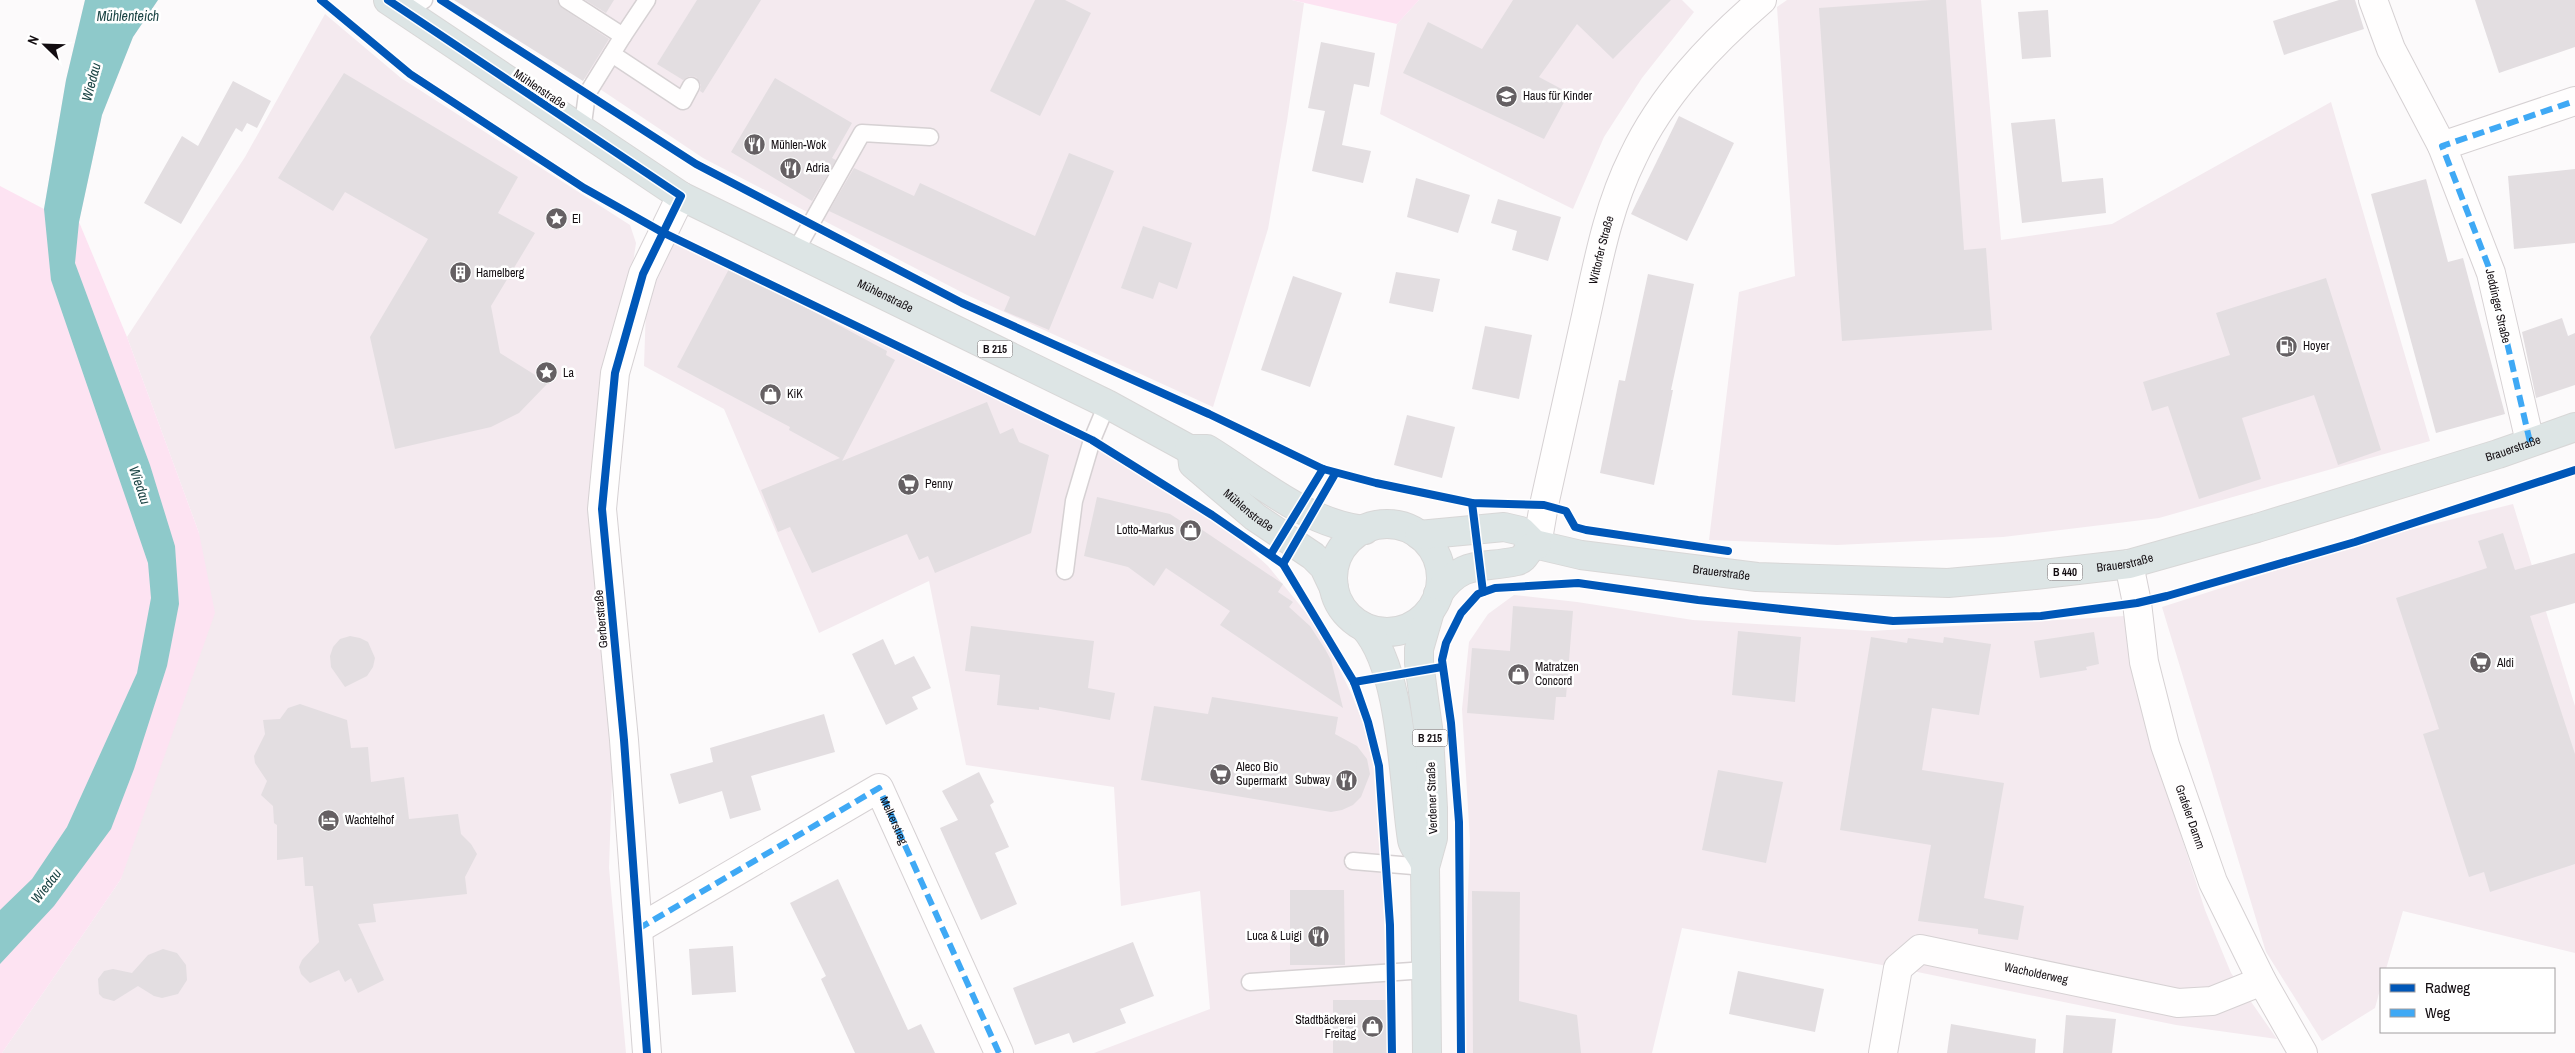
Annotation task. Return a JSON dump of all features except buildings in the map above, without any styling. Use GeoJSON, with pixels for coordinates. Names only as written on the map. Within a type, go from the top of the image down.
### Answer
{"type":"FeatureCollection","features":[{"type":"Feature","properties":{"kind":"main road","name":"Mühlenstraße"},"geometry":{"type":"LineString","coordinates":[[405,4],[582,131],[681,196],[1107,404],[1189,450],[1207,449],[1311,515],[1337,525],[1365,530]]}},
{"type":"Feature","properties":{"kind":"main road","name":"Brauerstraße"},"geometry":{"type":"LineString","coordinates":[[1419,536],[1504,527],[1521,531],[1532,543],[1537,545],[1581,555],[1757,577],[1948,583],[2128,564],[2258,528],[2498,454],[2575,428]]}},
{"type":"Feature","properties":{"kind":"main road","name":"Mühlenstraße"},"geometry":{"type":"LineString","coordinates":[[1189,450],[1193,464],[1229,497],[1319,561],[1334,588]]}},
{"type":"Feature","properties":{"kind":"main road"},"geometry":{"type":"LineString","coordinates":[[1434,602],[1440,581],[1438,562],[1432,549],[1419,536],[1407,528],[1388,525],[1365,530],[1353,537],[1340,551],[1334,569],[1334,588],[1342,609],[1364,627],[1381,632],[1400,631],[1420,621],[1434,602],[1447,582],[1463,570],[1487,564],[1518,561],[1523,558],[1531,547],[1537,545]]}},
{"type":"Feature","properties":{"kind":"main road","name":"Verdener Straße"},"geometry":{"type":"LineString","coordinates":[[1425,867],[1434,838],[1434,808],[1429,735],[1419,663],[1419,648],[1434,602]]}},
{"type":"Feature","properties":{"kind":"main road","name":"Verdener Straße"},"geometry":{"type":"LineString","coordinates":[[1364,627],[1379,649],[1386,669],[1404,757],[1412,841],[1424,860],[1427,1053]]}},
{"type":"Feature","properties":{"kind":"street","name":"Wittorfer Straße"},"geometry":{"type":"LineString","coordinates":[[1537,545],[1544,505],[1608,220],[1633,156],[1663,107],[1697,63],[1736,23],[1762,0]]}},
{"type":"Feature","properties":{"kind":"street","name":"Jeddinger Straße"},"geometry":{"type":"LineString","coordinates":[[2373,0],[2391,49],[2442,146],[2491,273],[2530,442]]}},
{"type":"Feature","properties":{"kind":"street"},"geometry":{"type":"LineString","coordinates":[[2442,146],[2575,101]]}},
{"type":"Feature","properties":{"kind":"street","name":"Gerberstraße"},"geometry":{"type":"LineString","coordinates":[[647,1053],[624,740],[602,509],[615,373],[643,274],[681,196]]}},
{"type":"Feature","properties":{"kind":"street","name":"Grafeler Damm"},"geometry":{"type":"LineString","coordinates":[[2128,564],[2137,603],[2144,662],[2165,745],[2213,882],[2262,981],[2303,1053]]}},
{"type":"Feature","properties":{"kind":"street","name":"Melkerstieg"},"geometry":{"type":"LineString","coordinates":[[638,930],[880,788],[999,1053]]}},
{"type":"Feature","properties":{"kind":"street","name":"Wacholderweg"},"geometry":{"type":"LineString","coordinates":[[1883,1053],[1898,968],[1920,949],[2178,1003],[2212,1001],[2262,981]]}},
{"type":"Feature","properties":{"kind":"lane"},"geometry":{"type":"LineString","coordinates":[[567,0],[623,36]]}},
{"type":"Feature","properties":{"kind":"lane"},"geometry":{"type":"LineString","coordinates":[[582,131],[587,94],[647,0]]}},
{"type":"Feature","properties":{"kind":"lane"},"geometry":{"type":"LineString","coordinates":[[612,54],[683,101],[692,86]]}},
{"type":"Feature","properties":{"kind":"lane"},"geometry":{"type":"LineString","coordinates":[[795,252],[862,133],[930,136]]}},
{"type":"Feature","properties":{"kind":"lane"},"geometry":{"type":"LineString","coordinates":[[1065,572],[1074,501],[1092,440],[1107,404]]}},
{"type":"Feature","properties":{"kind":"lane"},"geometry":{"type":"LineString","coordinates":[[1353,861],[1425,867]]}},
{"type":"Feature","properties":{"kind":"lane"},"geometry":{"type":"LineString","coordinates":[[1250,982],[1426,970]]}},
{"type":"Feature","properties":{"kind":"shaded area"},"geometry":{"type":"Polygon","coordinates":[[[85,0],[158,0],[133,37],[102,115],[79,222],[127,337],[199,533],[215,613],[121,879],[2,1053],[0,1053],[0,186],[44,209],[66,80],[85,0]]]}},
{"type":"Feature","properties":{"kind":"shaded area"},"geometry":{"type":"Polygon","coordinates":[[[467,0],[1292,0],[1304,3],[1287,121],[1268,229],[1213,407],[967,295],[703,158],[467,0]]]}},
{"type":"Feature","properties":{"kind":"shaded area"},"geometry":{"type":"Polygon","coordinates":[[[1292,0],[1419,0],[1397,24],[1292,0]]]}},
{"type":"Feature","properties":{"kind":"shaded area","name":"Haus für Kinder"},"geometry":{"type":"Polygon","coordinates":[[[1419,0],[1682,0],[1694,12],[1642,78],[1604,137],[1573,209],[1380,114],[1397,24],[1419,0]]]}},
{"type":"Feature","properties":{"kind":"shaded area"},"geometry":{"type":"Polygon","coordinates":[[[1787,0],[1981,0],[2001,240],[2112,224],[2331,102],[2430,441],[2159,518],[2003,537],[1837,545],[1709,540],[1739,292],[1795,276],[1777,7],[1787,0]]]}},
{"type":"Feature","properties":{"kind":"shaded area"},"geometry":{"type":"Polygon","coordinates":[[[325,14],[401,78],[630,225],[636,243],[632,270],[611,354],[614,720],[609,868],[626,1053],[2,1053],[121,879],[199,533],[127,337],[245,157],[325,14]]]}},
{"type":"Feature","properties":{"kind":"shaded area"},"geometry":{"type":"Polygon","coordinates":[[[665,237],[1087,441],[1212,515],[1268,566],[1321,631],[1352,695],[1377,759],[1390,1053],[1094,1053],[1210,1009],[1200,891],[1121,906],[1114,787],[966,765],[929,581],[819,633],[724,409],[644,366],[647,278],[665,237]]]}},
{"type":"Feature","properties":{"kind":"shaded area"},"geometry":{"type":"Polygon","coordinates":[[[2513,504],[2575,706],[2575,953],[2403,911],[2386,968],[2380,968],[2380,990],[2375,1008],[2322,1041],[2266,952],[2162,607],[2373,539],[2513,504]]]}},
{"type":"Feature","properties":{"kind":"shaded area"},"geometry":{"type":"Polygon","coordinates":[[[1514,595],[1577,602],[1693,620],[1871,631],[2124,616],[2159,767],[2205,910],[2231,973],[2277,1039],[2176,1025],[1898,968],[1682,928],[1652,1053],[1466,1053],[1464,995],[1470,841],[1462,709],[1469,642],[1488,614],[1514,595]]]}},
{"type":"Feature","properties":{"kind":"water"},"geometry":{"type":"Polygon","coordinates":[[[85,0],[158,0],[133,37],[102,115],[79,222],[75,263],[150,465],[175,546],[179,604],[167,666],[134,769],[111,829],[54,906],[0,964],[0,910],[32,879],[67,827],[137,673],[151,598],[148,563],[51,280],[44,209],[66,80],[85,0]]]}},
{"type":"Feature","properties":{"kind":"marked path"},"geometry":{"type":"LineString","coordinates":[[2530,442],[2491,273],[2442,146],[2575,101]]}},
{"type":"Feature","properties":{"kind":"marked path"},"geometry":{"type":"LineString","coordinates":[[638,929],[879,788],[999,1053]]}},
{"type":"Feature","properties":{"kind":"cycle path"},"geometry":{"type":"LineString","coordinates":[[321,0],[410,74],[584,188],[662,232],[1092,440],[1212,515],[1283,564],[1354,682],[1368,722],[1379,766],[1390,925],[1392,1053]]}},
{"type":"Feature","properties":{"kind":"cycle path"},"geometry":{"type":"LineString","coordinates":[[388,0],[681,196],[643,274],[615,373],[602,509],[624,740],[647,1053]]}},
{"type":"Feature","properties":{"kind":"cycle path"},"geometry":{"type":"LineString","coordinates":[[441,0],[696,164],[962,303],[1209,414],[1323,469],[1376,483],[1472,503],[1544,505],[1566,511],[1575,527],[1586,530],[1728,551]]}},
{"type":"Feature","properties":{"kind":"cycle path"},"geometry":{"type":"LineString","coordinates":[[1271,554],[1323,469]]}},
{"type":"Feature","properties":{"kind":"cycle path"},"geometry":{"type":"LineString","coordinates":[[1461,1053],[1459,822],[1451,723],[1442,660],[1446,643],[1461,613],[1478,594],[1495,588],[1578,583],[1698,600],[1893,621],[2041,616],[2137,603],[2167,596],[2355,542],[2575,470]]}},
{"type":"Feature","properties":{"kind":"cycle path"},"geometry":{"type":"LineString","coordinates":[[1283,564],[1335,474]]}},
{"type":"Feature","properties":{"kind":"cycle path"},"geometry":{"type":"LineString","coordinates":[[1472,503],[1483,592]]}},
{"type":"Feature","properties":{"kind":"cycle path"},"geometry":{"type":"LineString","coordinates":[[1354,682],[1442,667]]}},
{"type":"Feature","properties":{"kind":"place","name":"Haus für Kinder"},"geometry":{"type":"Point","coordinates":[1507,96]}},
{"type":"Feature","properties":{"kind":"place","name":"Mühlen-Wok"},"geometry":{"type":"Point","coordinates":[755,145]}},
{"type":"Feature","properties":{"kind":"place","name":"Adria"},"geometry":{"type":"Point","coordinates":[790,168]}},
{"type":"Feature","properties":{"kind":"place","name":"El"},"geometry":{"type":"Point","coordinates":[556,219]}},
{"type":"Feature","properties":{"kind":"place","name":"Hamelberg"},"geometry":{"type":"Point","coordinates":[460,273]}},
{"type":"Feature","properties":{"kind":"place","name":"Hoyer"},"geometry":{"type":"Point","coordinates":[2287,346]}},
{"type":"Feature","properties":{"kind":"place","name":"La"},"geometry":{"type":"Point","coordinates":[547,373]}},
{"type":"Feature","properties":{"kind":"place","name":"KiK"},"geometry":{"type":"Point","coordinates":[771,394]}},
{"type":"Feature","properties":{"kind":"place","name":"Penny"},"geometry":{"type":"Point","coordinates":[909,484]}},
{"type":"Feature","properties":{"kind":"place","name":"Lotto-Markus"},"geometry":{"type":"Point","coordinates":[1190,530]}},
{"type":"Feature","properties":{"kind":"place","name":"Aldi"},"geometry":{"type":"Point","coordinates":[2481,663]}},
{"type":"Feature","properties":{"kind":"place","name":"Matratzen Concord"},"geometry":{"type":"Point","coordinates":[1519,674]}},
{"type":"Feature","properties":{"kind":"place","name":"Aleco Bio Supermarkt"},"geometry":{"type":"Point","coordinates":[1220,774]}},
{"type":"Feature","properties":{"kind":"place","name":"Subway"},"geometry":{"type":"Point","coordinates":[1346,780]}},
{"type":"Feature","properties":{"kind":"place","name":"Wachtelhof"},"geometry":{"type":"Point","coordinates":[329,820]}},
{"type":"Feature","properties":{"kind":"place","name":"Luca & Luigi"},"geometry":{"type":"Point","coordinates":[1318,936]}},
{"type":"Feature","properties":{"kind":"place","name":"Stadtbäckerei Freitag"},"geometry":{"type":"Point","coordinates":[1372,1027]}},
{"type":"Feature","properties":{"kind":"water label","name":"Mühlenteich"},"geometry":{"type":"Point","coordinates":[128,16]}},
{"type":"Feature","properties":{"kind":"water label","name":"Wiedau"},"geometry":{"type":"Point","coordinates":[91,82]}},
{"type":"Feature","properties":{"kind":"water label","name":"Wiedau"},"geometry":{"type":"Point","coordinates":[140,485]}},
{"type":"Feature","properties":{"kind":"water label","name":"Wiedau"},"geometry":{"type":"Point","coordinates":[46,886]}}]}
